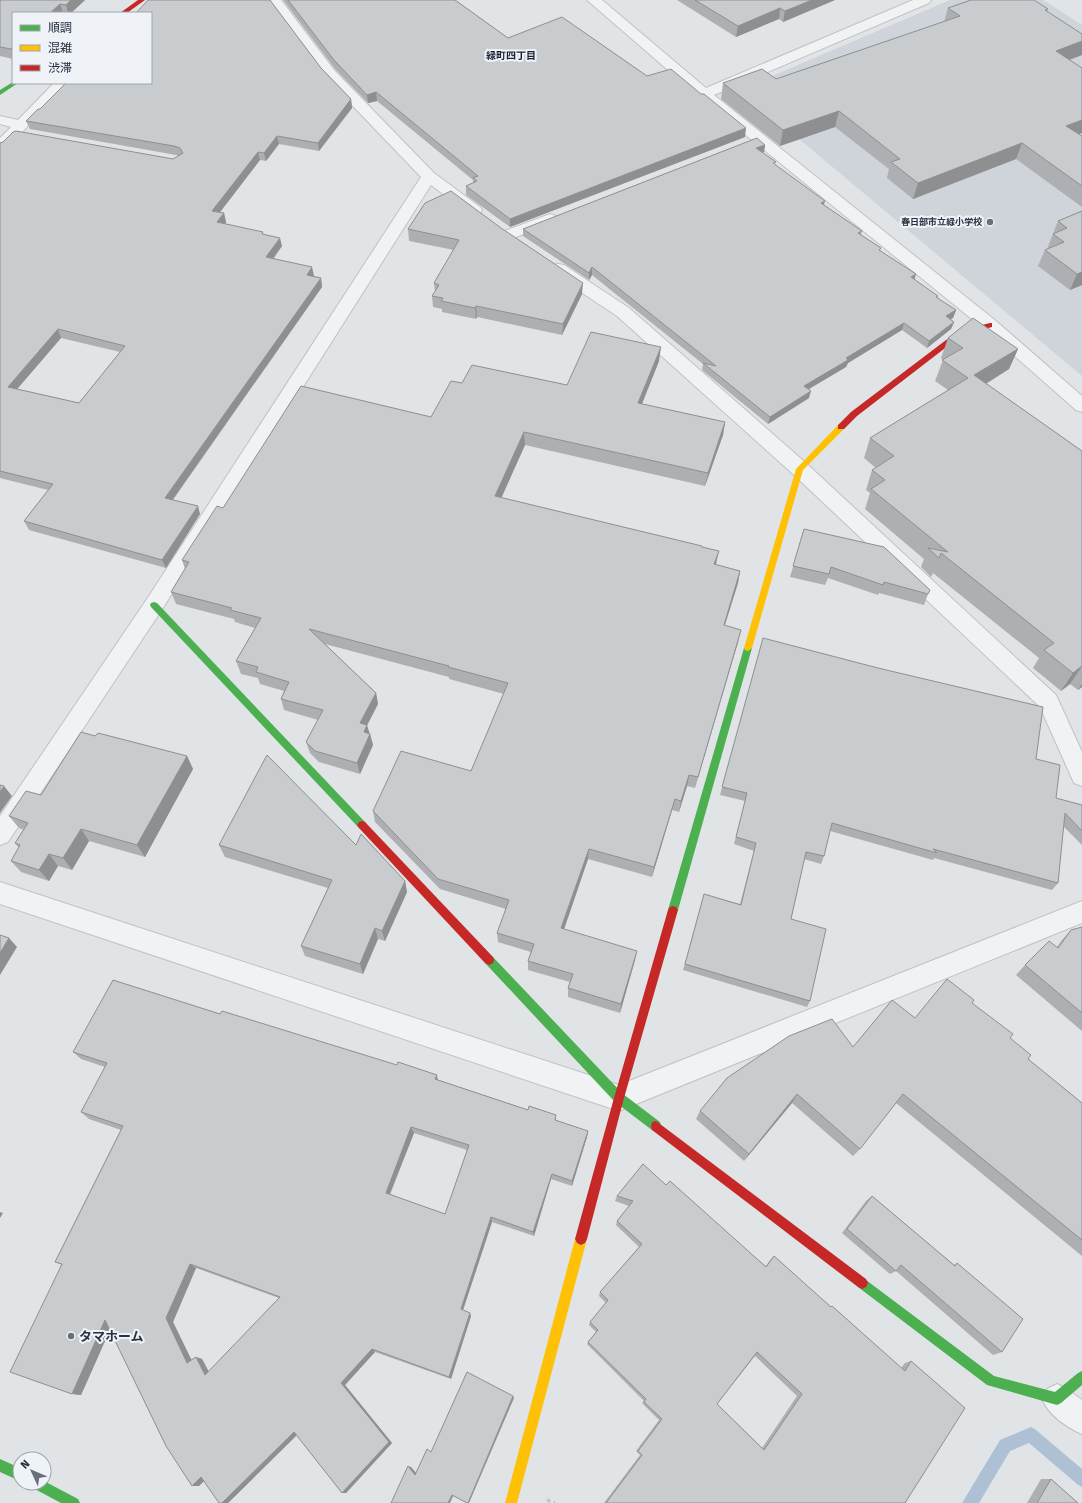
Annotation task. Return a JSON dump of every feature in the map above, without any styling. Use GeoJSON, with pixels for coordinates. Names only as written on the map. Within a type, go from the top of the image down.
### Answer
{"type":"FeatureCollection","features":[{"type":"Feature","properties":{"kind":"main road"},"geometry":{"type":"LineString","coordinates":[[124,12],[142,0]]}},
{"type":"Feature","properties":{"kind":"main road"},"geometry":{"type":"LineString","coordinates":[[0,93],[14,84]]}},
{"type":"Feature","properties":{"kind":"main road"},"geometry":{"type":"LineString","coordinates":[[511,1503],[619,1098],[800,469],[854,414],[960,333],[990,324]]}},
{"type":"Feature","properties":{"kind":"main road"},"geometry":{"type":"LineString","coordinates":[[154,604],[619,1098],[991,1381],[1057,1399],[1082,1377]]}},
{"type":"Feature","properties":{"kind":"main road"},"geometry":{"type":"LineString","coordinates":[[0,1465],[12,1471]]}},
{"type":"Feature","properties":{"kind":"main road"},"geometry":{"type":"LineString","coordinates":[[51,1491],[74,1503]]}},
{"type":"Feature","properties":{"kind":"street"},"geometry":{"type":"LineString","coordinates":[[275,0],[329,73],[429,176],[527,248]]}},
{"type":"Feature","properties":{"kind":"street"},"geometry":{"type":"LineString","coordinates":[[594,0],[704,94],[990,324],[1082,406]]}},
{"type":"Feature","properties":{"kind":"street"},"geometry":{"type":"LineString","coordinates":[[704,94],[924,0]]}},
{"type":"Feature","properties":{"kind":"street"},"geometry":{"type":"LineString","coordinates":[[0,147],[22,131],[61,84]]}},
{"type":"Feature","properties":{"kind":"street"},"geometry":{"type":"LineString","coordinates":[[0,120],[22,131]]}},
{"type":"Feature","properties":{"kind":"street"},"geometry":{"type":"LineString","coordinates":[[744,144],[758,138]]}},
{"type":"Feature","properties":{"kind":"street"},"geometry":{"type":"LineString","coordinates":[[0,835],[154,604],[429,176]]}},
{"type":"Feature","properties":{"kind":"street"},"geometry":{"type":"LineString","coordinates":[[496,226],[567,212]]}},
{"type":"Feature","properties":{"kind":"street"},"geometry":{"type":"LineString","coordinates":[[546,261],[623,312],[800,469],[1048,701],[1082,776]]}},
{"type":"Feature","properties":{"kind":"street"},"geometry":{"type":"LineString","coordinates":[[0,893],[619,1098],[1082,912]]}},
{"type":"Feature","properties":{"kind":"street"},"geometry":{"type":"LineString","coordinates":[[1057,1399],[1082,1419]]}},
{"type":"Feature","properties":{"kind":"shaded area","name":"春日部市立緑小学校"},"geometry":{"type":"Polygon","coordinates":[[[950,0],[1043,0],[1082,25],[1082,376],[786,128],[753,84],[950,0]]]}},
{"type":"Feature","properties":{"kind":"building"},"geometry":{"type":"Polygon","coordinates":[[[0,0],[71,0],[66,5],[60,4],[51,12],[12,12],[12,48],[0,47],[0,0]]]}},
{"type":"Feature","properties":{"kind":"building"},"geometry":{"type":"Polygon","coordinates":[[[148,0],[270,0],[321,68],[351,99],[318,143],[277,136],[264,153],[258,152],[212,211],[224,213],[217,222],[263,232],[262,234],[280,238],[266,257],[312,267],[307,275],[321,278],[165,498],[198,506],[162,560],[24,521],[53,484],[0,471],[0,143],[16,131],[173,159],[183,153],[180,148],[174,146],[26,121],[38,109],[40,109],[65,84],[152,84],[152,12],[137,12],[148,0]],[[58,329],[8,387],[79,403],[125,346],[58,329]]]}},
{"type":"Feature","properties":{"kind":"building"},"geometry":{"type":"Polygon","coordinates":[[[288,0],[455,0],[508,38],[562,17],[647,76],[671,69],[746,128],[510,219],[466,186],[477,181],[473,178],[478,176],[376,92],[367,95],[334,60],[288,0]]]}},
{"type":"Feature","properties":{"kind":"building"},"geometry":{"type":"Polygon","coordinates":[[[695,0],[812,0],[785,11],[780,8],[738,26],[695,0]]]}},
{"type":"Feature","properties":{"kind":"building"},"geometry":{"type":"Polygon","coordinates":[[[971,0],[1034,0],[1048,9],[1045,10],[1082,34],[1082,41],[1056,51],[1082,68],[1082,120],[1066,126],[1082,136],[1082,186],[1022,143],[918,183],[891,162],[900,159],[839,111],[783,130],[723,83],[762,69],[776,79],[960,16],[948,8],[971,0]]]}},
{"type":"Feature","properties":{"kind":"building"},"geometry":{"type":"Polygon","coordinates":[[[757,138],[765,145],[756,148],[776,162],[773,163],[825,201],[821,203],[862,231],[858,233],[881,248],[879,250],[916,274],[911,277],[938,296],[936,297],[956,310],[946,316],[954,322],[929,341],[904,323],[846,358],[848,360],[804,386],[811,391],[770,417],[703,363],[716,366],[592,267],[589,273],[523,229],[757,138]]]}},
{"type":"Feature","properties":{"kind":"building"},"geometry":{"type":"Polygon","coordinates":[[[451,191],[501,228],[583,283],[563,324],[476,306],[475,308],[441,301],[443,298],[432,296],[439,285],[434,283],[459,240],[408,229],[425,203],[451,191]]]}},
{"type":"Feature","properties":{"kind":"building"},"geometry":{"type":"Polygon","coordinates":[[[1082,211],[1082,272],[1077,274],[1045,250],[1064,242],[1053,234],[1067,228],[1058,221],[1082,211]]]}},
{"type":"Feature","properties":{"kind":"building"},"geometry":{"type":"Polygon","coordinates":[[[973,318],[1018,349],[974,375],[1082,451],[1082,666],[1073,673],[1044,650],[1054,643],[941,553],[939,558],[928,548],[948,552],[871,489],[885,480],[872,470],[894,456],[870,438],[968,378],[942,360],[963,348],[948,338],[973,318]]]}},
{"type":"Feature","properties":{"kind":"building"},"geometry":{"type":"Polygon","coordinates":[[[591,332],[661,347],[638,403],[725,422],[708,473],[524,432],[495,496],[719,551],[714,564],[740,571],[724,625],[741,630],[698,777],[689,775],[681,801],[675,799],[654,867],[589,849],[561,928],[637,951],[621,1004],[568,988],[573,974],[528,961],[534,944],[497,933],[509,900],[438,879],[373,811],[401,751],[471,771],[508,683],[309,629],[376,693],[360,723],[367,725],[364,732],[370,734],[357,763],[315,751],[306,742],[323,710],[281,699],[289,682],[256,672],[258,667],[236,661],[261,618],[230,610],[232,608],[171,592],[189,562],[182,560],[217,506],[223,508],[301,386],[431,417],[451,381],[462,383],[472,365],[567,385],[591,332]]]}},
{"type":"Feature","properties":{"kind":"building"},"geometry":{"type":"Polygon","coordinates":[[[804,529],[884,547],[930,590],[928,594],[884,582],[883,585],[831,567],[829,574],[793,566],[804,529]]]}},
{"type":"Feature","properties":{"kind":"building"},"geometry":{"type":"Polygon","coordinates":[[[763,638],[878,668],[1043,707],[1036,759],[1060,765],[1056,798],[1082,805],[1082,831],[1065,813],[1058,883],[933,849],[937,853],[832,823],[824,856],[806,852],[791,919],[826,929],[810,1001],[685,964],[704,894],[741,905],[756,843],[736,837],[747,793],[722,787],[763,638]]]}},
{"type":"Feature","properties":{"kind":"building"},"geometry":{"type":"Polygon","coordinates":[[[81,732],[95,736],[98,733],[187,756],[137,845],[81,829],[63,858],[49,854],[39,870],[11,861],[20,845],[15,843],[28,823],[9,816],[26,791],[41,795],[81,732]]]}},
{"type":"Feature","properties":{"kind":"building"},"geometry":{"type":"Polygon","coordinates":[[[267,755],[356,845],[361,834],[405,881],[382,931],[375,928],[360,964],[301,946],[332,880],[219,845],[267,755]]]}},
{"type":"Feature","properties":{"kind":"building"},"geometry":{"type":"Polygon","coordinates":[[[0,785],[4,786],[0,792],[0,785]]]}},
{"type":"Feature","properties":{"kind":"building"},"geometry":{"type":"Polygon","coordinates":[[[1082,927],[1082,1013],[1025,965],[1049,941],[1058,948],[1071,930],[1082,927]]]}},
{"type":"Feature","properties":{"kind":"building"},"geometry":{"type":"Polygon","coordinates":[[[0,935],[9,938],[0,953],[0,935]]]}},
{"type":"Feature","properties":{"kind":"building"},"geometry":{"type":"Polygon","coordinates":[[[947,979],[974,1000],[972,1003],[1013,1034],[1010,1038],[1031,1055],[1028,1059],[1082,1103],[1082,1240],[903,1094],[860,1149],[797,1094],[749,1154],[700,1111],[727,1078],[789,1036],[832,1019],[853,1047],[892,1000],[915,1018],[947,979]]]}},
{"type":"Feature","properties":{"kind":"building"},"geometry":{"type":"Polygon","coordinates":[[[113,980],[220,1014],[222,1011],[397,1065],[398,1062],[437,1075],[435,1079],[528,1110],[529,1106],[556,1115],[555,1120],[588,1131],[572,1181],[552,1174],[533,1232],[491,1217],[461,1309],[470,1313],[449,1377],[372,1349],[341,1383],[389,1442],[342,1493],[294,1432],[222,1503],[219,1503],[201,1477],[192,1486],[166,1446],[105,1320],[72,1394],[10,1372],[62,1264],[55,1262],[123,1126],[81,1112],[107,1063],[73,1052],[113,980]],[[411,1127],[386,1193],[445,1214],[469,1145],[411,1127]],[[190,1264],[166,1318],[187,1363],[196,1357],[205,1375],[280,1297],[190,1264]]]}},
{"type":"Feature","properties":{"kind":"building"},"geometry":{"type":"Polygon","coordinates":[[[643,1164],[666,1185],[670,1181],[766,1267],[774,1256],[905,1371],[911,1361],[965,1408],[905,1503],[606,1503],[642,1455],[638,1451],[662,1419],[644,1402],[646,1399],[588,1342],[598,1330],[590,1322],[608,1300],[600,1292],[642,1244],[617,1221],[633,1201],[617,1196],[643,1164]],[[757,1352],[717,1404],[764,1450],[802,1394],[757,1352]]]}},
{"type":"Feature","properties":{"kind":"building"},"geometry":{"type":"Polygon","coordinates":[[[872,1196],[955,1266],[957,1263],[1023,1319],[1002,1352],[901,1265],[896,1271],[847,1229],[872,1196]]]}},
{"type":"Feature","properties":{"kind":"building"},"geometry":{"type":"Polygon","coordinates":[[[467,1372],[513,1396],[468,1503],[452,1495],[448,1503],[391,1503],[408,1466],[415,1475],[427,1449],[431,1452],[467,1372]]]}},
{"type":"Feature","properties":{"kind":"building"},"geometry":{"type":"Polygon","coordinates":[[[1051,1479],[1078,1503],[1037,1503],[1051,1479]]]}},
{"type":"Feature","properties":{"kind":"waterway"},"geometry":{"type":"LineString","coordinates":[[970,1503],[1005,1445],[1031,1435],[1082,1479]]}},
{"type":"Feature","properties":{"kind":"traffic: fast"},"geometry":{"type":"LineString","coordinates":[[0,93],[14,84]]}},
{"type":"Feature","properties":{"kind":"traffic: fast"},"geometry":{"type":"LineString","coordinates":[[154,605],[362,825]]}},
{"type":"Feature","properties":{"kind":"traffic: fast"},"geometry":{"type":"LineString","coordinates":[[673,910],[748,648]]}},
{"type":"Feature","properties":{"kind":"traffic: fast"},"geometry":{"type":"LineString","coordinates":[[489,960],[619,1098],[656,1126]]}},
{"type":"Feature","properties":{"kind":"traffic: fast"},"geometry":{"type":"LineString","coordinates":[[862,1283],[991,1381],[1057,1399],[1082,1377]]}},
{"type":"Feature","properties":{"kind":"traffic: fast"},"geometry":{"type":"LineString","coordinates":[[0,1465],[12,1471]]}},
{"type":"Feature","properties":{"kind":"traffic: fast"},"geometry":{"type":"LineString","coordinates":[[51,1491],[74,1503]]}},
{"type":"Feature","properties":{"kind":"traffic: slow"},"geometry":{"type":"LineString","coordinates":[[748,648],[800,469],[841,427]]}},
{"type":"Feature","properties":{"kind":"traffic: slow"},"geometry":{"type":"LineString","coordinates":[[511,1503],[581,1239]]}},
{"type":"Feature","properties":{"kind":"traffic: jam"},"geometry":{"type":"LineString","coordinates":[[124,12],[142,0]]}},
{"type":"Feature","properties":{"kind":"traffic: jam"},"geometry":{"type":"LineString","coordinates":[[841,427],[854,414],[960,333],[990,325]]}},
{"type":"Feature","properties":{"kind":"traffic: jam"},"geometry":{"type":"LineString","coordinates":[[362,825],[489,960]]}},
{"type":"Feature","properties":{"kind":"traffic: jam"},"geometry":{"type":"LineString","coordinates":[[581,1239],[619,1098],[673,910]]}},
{"type":"Feature","properties":{"kind":"traffic: jam"},"geometry":{"type":"LineString","coordinates":[[656,1126],[862,1283]]}},
{"type":"Feature","properties":{"kind":"place","name":"春日部市立緑小学校"},"geometry":{"type":"Point","coordinates":[990,222]}},
{"type":"Feature","properties":{"kind":"place","name":"タマホーム"},"geometry":{"type":"Point","coordinates":[71,1336]}},
{"type":"Feature","properties":{"kind":"district","name":"緑町四丁目"},"geometry":{"type":"Point","coordinates":[511,55]}}]}
